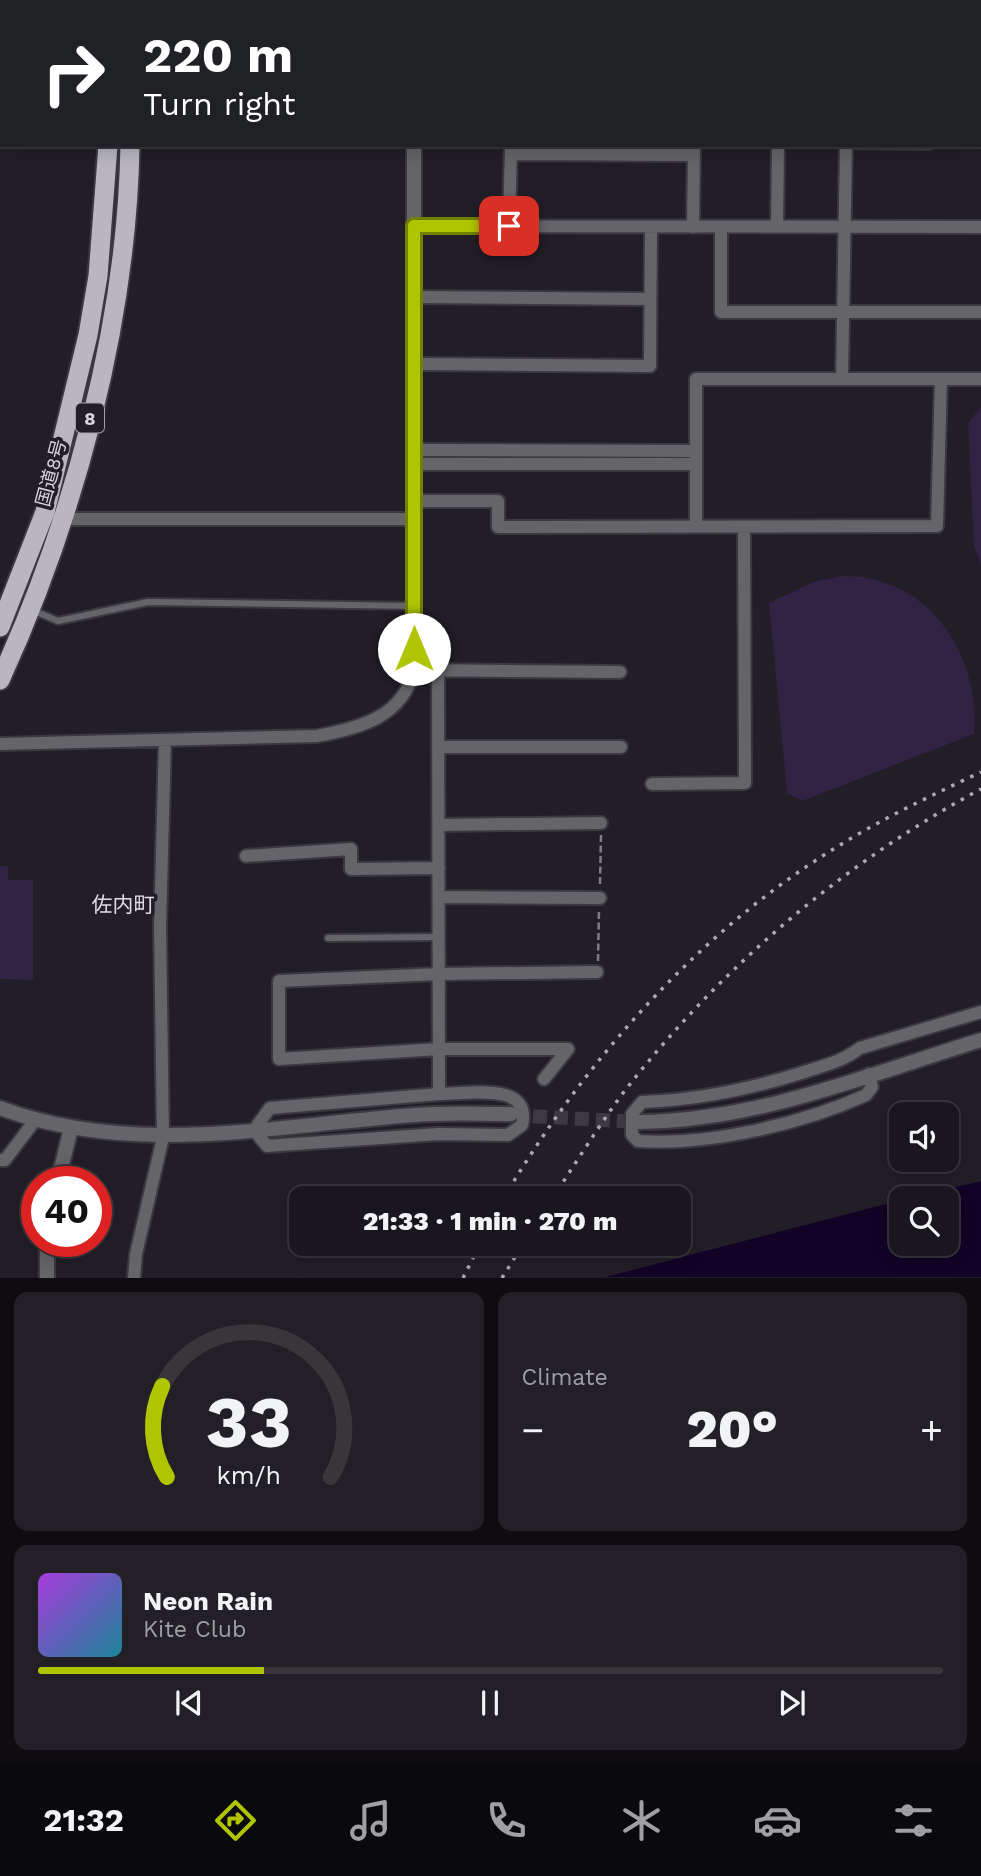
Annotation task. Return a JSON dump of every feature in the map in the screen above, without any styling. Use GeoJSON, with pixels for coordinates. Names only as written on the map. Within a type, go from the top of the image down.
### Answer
{"type":"FeatureCollection","features":[{"type":"Feature","properties":{"kind":"highway","name":"国道8号"},"geometry":{"type":"LineString","coordinates":[[0,627],[45,512],[88,335],[98,276],[107,147]]}},
{"type":"Feature","properties":{"kind":"highway","name":"国道8号"},"geometry":{"type":"LineString","coordinates":[[0,680],[32,610],[62,519],[100,380],[113,316],[129,194],[130,147]]}},
{"type":"Feature","properties":{"kind":"street"},"geometry":{"type":"LineString","coordinates":[[0,744],[279,739],[344,730],[396,706],[410,689],[414,670],[414,147]]}},
{"type":"Feature","properties":{"kind":"street"},"geometry":{"type":"LineString","coordinates":[[777,228],[778,147]]}},
{"type":"Feature","properties":{"kind":"street"},"geometry":{"type":"LineString","coordinates":[[842,378],[846,147]]}},
{"type":"Feature","properties":{"kind":"street"},"geometry":{"type":"LineString","coordinates":[[509,226],[511,150],[694,150],[693,227]]}},
{"type":"Feature","properties":{"kind":"street"},"geometry":{"type":"LineString","coordinates":[[414,226],[981,227]]}},
{"type":"Feature","properties":{"kind":"street"},"geometry":{"type":"LineString","coordinates":[[414,364],[650,366],[651,227]]}},
{"type":"Feature","properties":{"kind":"street"},"geometry":{"type":"LineString","coordinates":[[721,227],[721,312],[981,312]]}},
{"type":"Feature","properties":{"kind":"street"},"geometry":{"type":"LineString","coordinates":[[414,297],[650,299]]}},
{"type":"Feature","properties":{"kind":"street"},"geometry":{"type":"LineString","coordinates":[[696,527],[696,379],[981,379]]}},
{"type":"Feature","properties":{"kind":"street"},"geometry":{"type":"LineString","coordinates":[[414,501],[498,502],[498,527],[937,526],[941,379]]}},
{"type":"Feature","properties":{"kind":"street"},"geometry":{"type":"LineString","coordinates":[[414,457],[695,457]]}},
{"type":"Feature","properties":{"kind":"street"},"geometry":{"type":"LineString","coordinates":[[62,519],[414,519]]}},
{"type":"Feature","properties":{"kind":"street"},"geometry":{"type":"LineString","coordinates":[[652,784],[746,783],[744,527]]}},
{"type":"Feature","properties":{"kind":"street"},"geometry":{"type":"LineString","coordinates":[[414,670],[620,672]]}},
{"type":"Feature","properties":{"kind":"street"},"geometry":{"type":"LineString","coordinates":[[438,671],[439,1094]]}},
{"type":"Feature","properties":{"kind":"street"},"geometry":{"type":"LineString","coordinates":[[134,1278],[136,1254],[163,1137],[160,927],[165,740]]}},
{"type":"Feature","properties":{"kind":"street"},"geometry":{"type":"LineString","coordinates":[[439,747],[621,747]]}},
{"type":"Feature","properties":{"kind":"street"},"geometry":{"type":"LineString","coordinates":[[439,825],[601,823]]}},
{"type":"Feature","properties":{"kind":"street"},"geometry":{"type":"LineString","coordinates":[[246,856],[351,849],[351,869],[439,867]]}},
{"type":"Feature","properties":{"kind":"street"},"geometry":{"type":"LineString","coordinates":[[439,897],[600,898]]}},
{"type":"Feature","properties":{"kind":"street"},"geometry":{"type":"LineString","coordinates":[[544,1079],[568,1049],[439,1049],[279,1059],[279,981],[439,974],[597,972]]}},
{"type":"Feature","properties":{"kind":"street"},"geometry":{"type":"LineString","coordinates":[[869,1074],[872,1087],[866,1095],[767,1126],[680,1141],[638,1141],[632,1135],[632,1114],[642,1102],[719,1096],[754,1088],[846,1059],[860,1048],[981,1012]]}},
{"type":"Feature","properties":{"kind":"street"},"geometry":{"type":"LineString","coordinates":[[639,1122],[675,1122],[733,1114],[981,1040]]}},
{"type":"Feature","properties":{"kind":"street"},"geometry":{"type":"LineString","coordinates":[[439,1094],[510,1094],[520,1101],[525,1112],[522,1125],[508,1135],[438,1134],[267,1146],[254,1130],[270,1108],[439,1094]]}},
{"type":"Feature","properties":{"kind":"street"},"geometry":{"type":"LineString","coordinates":[[0,1108],[71,1128],[106,1134],[163,1137],[418,1114],[511,1114]]}},
{"type":"Feature","properties":{"kind":"street"},"geometry":{"type":"LineString","coordinates":[[0,1160],[5,1160],[36,1119]]}},
{"type":"Feature","properties":{"kind":"street"},"geometry":{"type":"LineString","coordinates":[[62,1166],[71,1128]]}},
{"type":"Feature","properties":{"kind":"street"},"geometry":{"type":"LineString","coordinates":[[47,1257],[47,1278]]}},
{"type":"Feature","properties":{"kind":"lane"},"geometry":{"type":"LineString","coordinates":[[32,610],[58,621],[148,602],[414,606]]}},
{"type":"Feature","properties":{"kind":"lane"},"geometry":{"type":"LineString","coordinates":[[328,938],[439,937]]}},
{"type":"Feature","properties":{"kind":"shaded area"},"geometry":{"type":"Polygon","coordinates":[[[981,407],[981,565],[974,546],[968,423],[981,407]]]}},
{"type":"Feature","properties":{"kind":"shaded area"},"geometry":{"type":"Polygon","coordinates":[[[844,576],[873,579],[899,588],[922,603],[942,623],[957,647],[968,674],[974,703],[974,734],[802,801],[787,793],[769,603],[813,582],[844,576]]]}},
{"type":"Feature","properties":{"kind":"shaded area"},"geometry":{"type":"Polygon","coordinates":[[[0,866],[8,866],[8,880],[33,880],[33,980],[0,979],[0,866]]]}},
{"type":"Feature","properties":{"kind":"shaded area"},"geometry":{"type":"Polygon","coordinates":[[[981,1181],[981,1277],[606,1277],[889,1203],[889,1256],[959,1256],[959,1186],[981,1181]]]}},
{"type":"Feature","properties":{"kind":"tunnel"},"geometry":{"type":"LineString","coordinates":[[512,1115],[639,1122]]}},
{"type":"Feature","properties":{"kind":"railway"},"geometry":{"type":"LineString","coordinates":[[511,1186],[571,1096],[609,1048],[650,1001],[740,917],[788,879],[840,845],[981,772]]}},
{"type":"Feature","properties":{"kind":"railway"},"geometry":{"type":"LineString","coordinates":[[561,1186],[623,1093],[660,1047],[742,962],[786,922],[880,850],[981,789]]}},
{"type":"Feature","properties":{"kind":"railway"},"geometry":{"type":"LineString","coordinates":[[463,1278],[474,1256]]}},
{"type":"Feature","properties":{"kind":"railway"},"geometry":{"type":"LineString","coordinates":[[502,1278],[516,1256]]}},
{"type":"Feature","properties":{"kind":"district","name":"佐内町"},"geometry":{"type":"Point","coordinates":[123,904]}},
{"type":"Feature","properties":{"kind":"route"},"geometry":{"type":"LineString","coordinates":[[414,649],[414,226],[509,226]]}}]}
